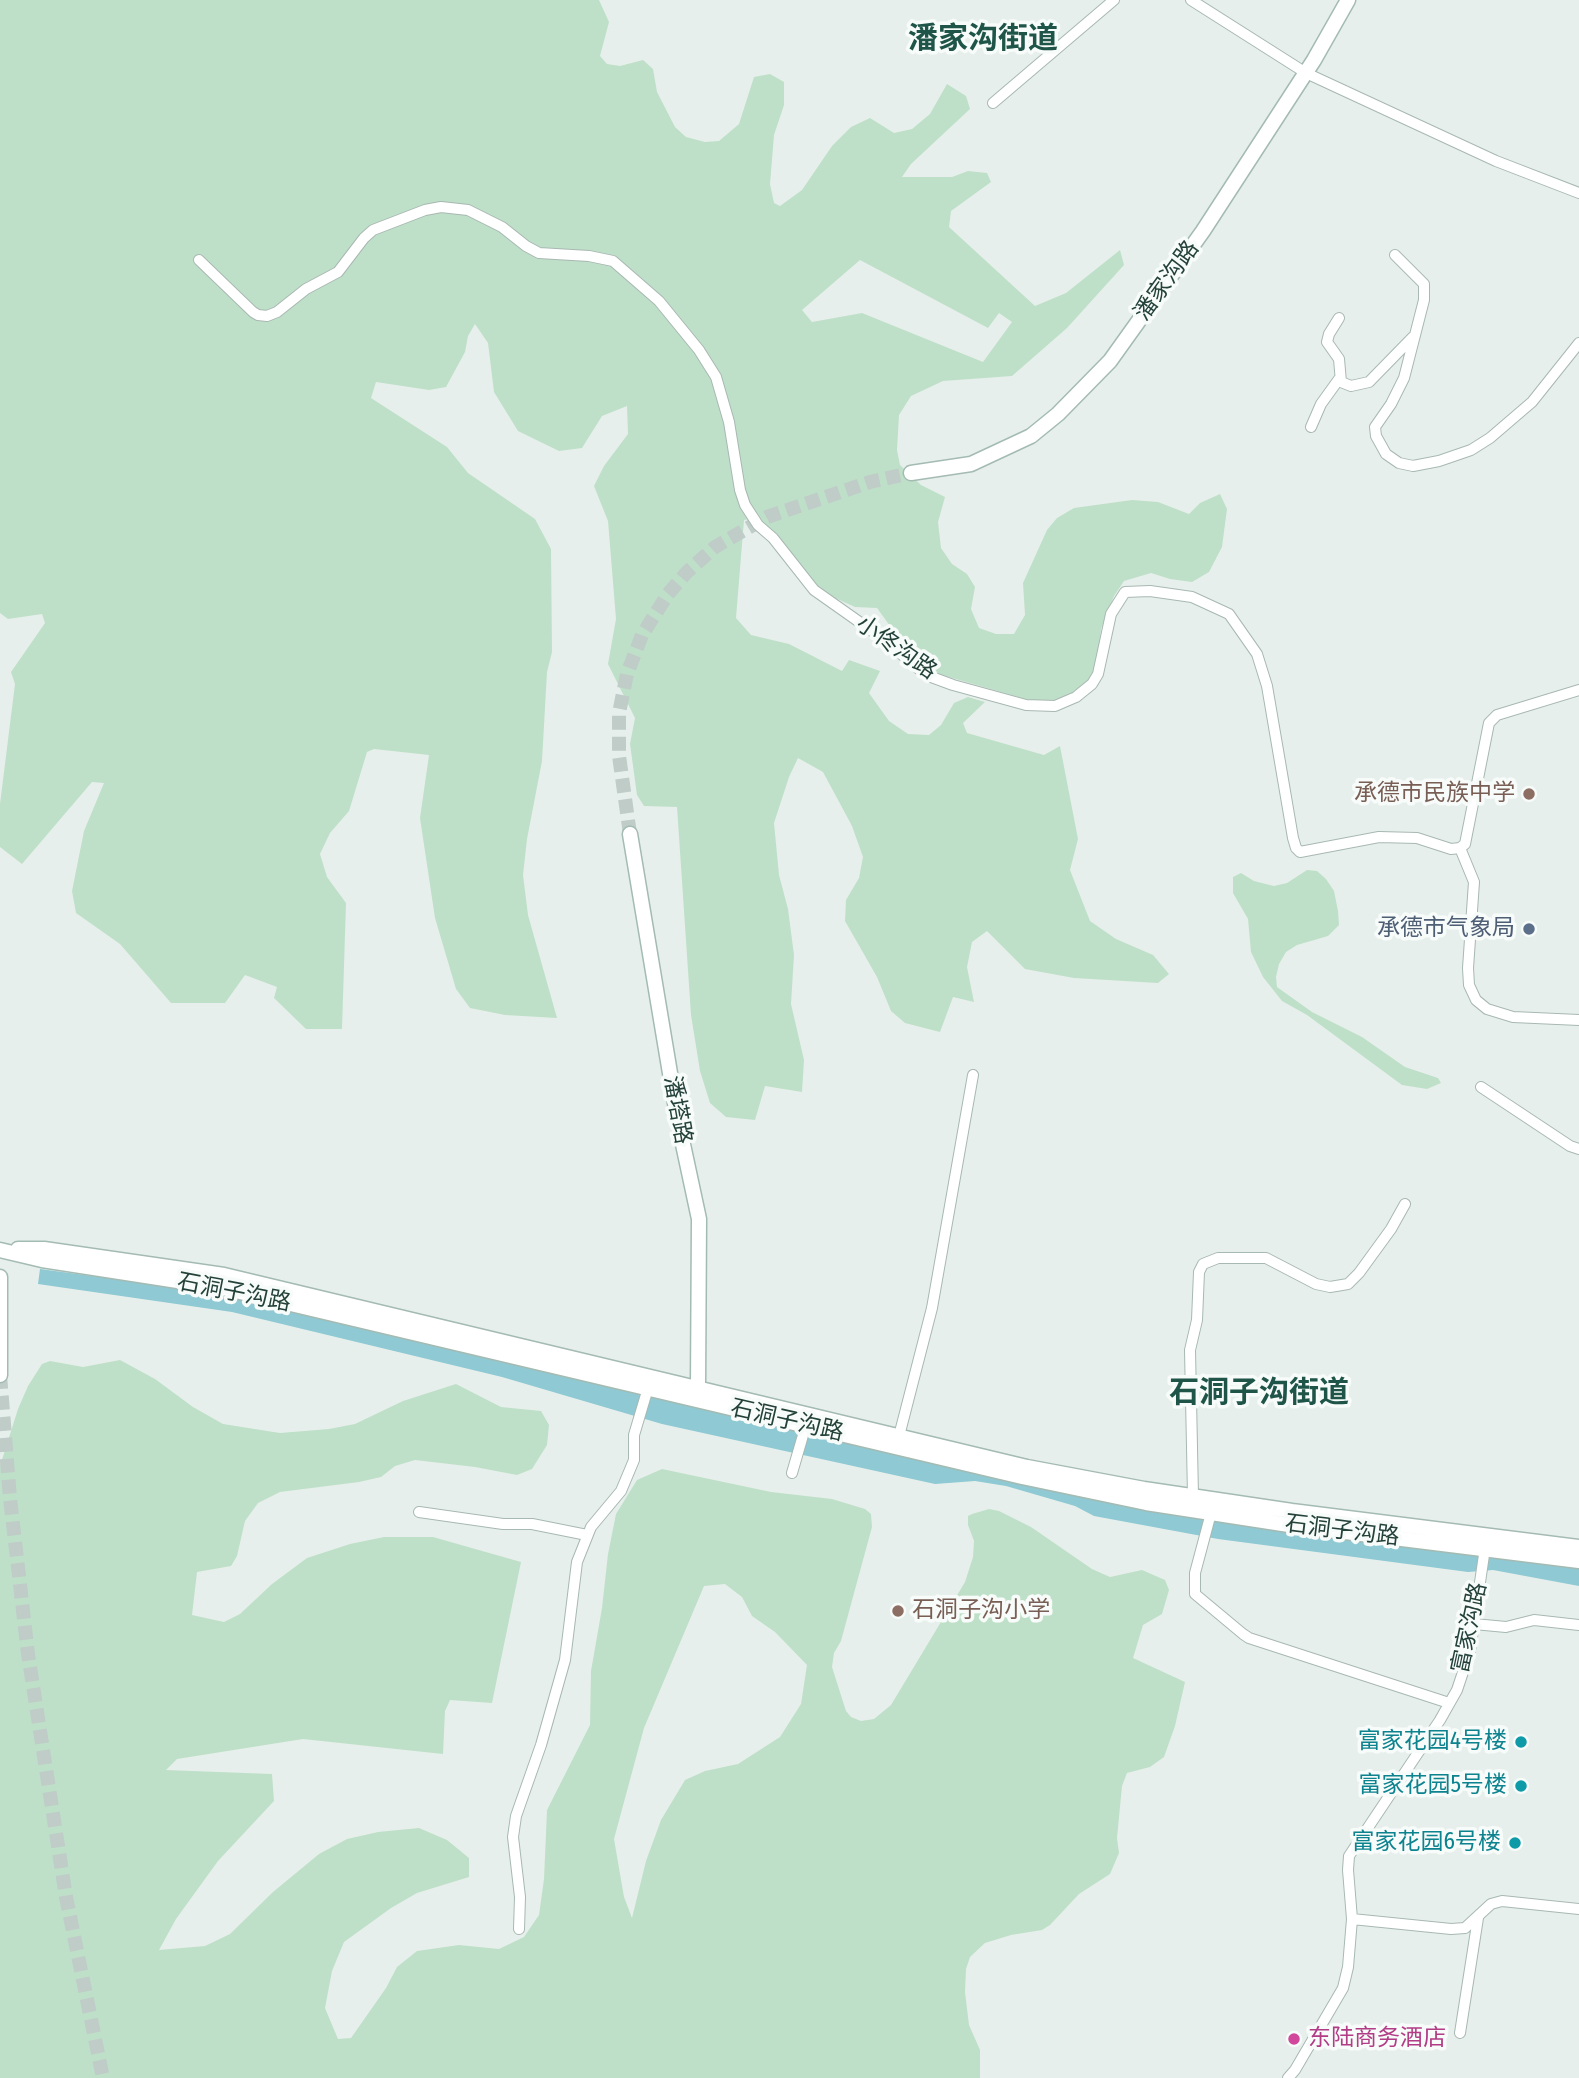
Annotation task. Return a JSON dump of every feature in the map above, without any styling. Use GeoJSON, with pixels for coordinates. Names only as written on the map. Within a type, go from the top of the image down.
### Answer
{"type":"FeatureCollection","features":[{"type":"Feature","properties":{"kind":"main road","name":"潘家沟路"},"geometry":{"type":"LineString","coordinates":[[911,473],[971,464],[1004,451],[1031,436],[1058,414],[1110,361],[1203,231],[1306,72],[1348,0]]}},
{"type":"Feature","properties":{"kind":"main road","name":"潘塔路"},"geometry":{"type":"LineString","coordinates":[[630,834],[678,1121],[699,1220],[698,1387]]}},
{"type":"Feature","properties":{"kind":"main road","name":"石洞子沟路"},"geometry":{"type":"LineString","coordinates":[[0,1249],[44,1249],[224,1275],[1027,1467],[1193,1496],[1579,1547]]}},
{"type":"Feature","properties":{"kind":"main road","name":"石洞子沟路"},"geometry":{"type":"LineString","coordinates":[[0,1249],[42,1260],[223,1288],[805,1428],[1146,1503],[1289,1525],[1579,1561]]}},
{"type":"Feature","properties":{"kind":"main road"},"geometry":{"type":"LineString","coordinates":[[0,1277],[1,1375]]}},
{"type":"Feature","properties":{"kind":"street"},"geometry":{"type":"LineString","coordinates":[[993,103],[1114,0]]}},
{"type":"Feature","properties":{"kind":"street"},"geometry":{"type":"LineString","coordinates":[[1191,0],[1306,72],[1496,161],[1579,193]]}},
{"type":"Feature","properties":{"kind":"street","name":"小佟沟路"},"geometry":{"type":"LineString","coordinates":[[199,260],[254,312],[267,316],[277,312],[306,289],[338,272],[373,230],[425,210],[442,207],[468,210],[502,227],[539,253],[589,256],[613,261],[659,301],[699,350],[716,377],[729,422],[740,490],[745,505],[758,525],[773,538],[814,590],[882,638],[926,675],[1026,705],[1055,706],[1076,697],[1092,684],[1098,674],[1111,614],[1125,592],[1150,591],[1192,597],[1229,614],[1257,654],[1267,686],[1293,838],[1300,852],[1379,837],[1417,838],[1451,849],[1460,848]]}},
{"type":"Feature","properties":{"kind":"street"},"geometry":{"type":"LineString","coordinates":[[1395,255],[1423,284],[1424,300],[1404,378],[1375,427],[1376,436],[1385,454],[1399,463],[1413,466],[1450,457],[1471,450],[1490,439],[1532,402],[1579,343]]}},
{"type":"Feature","properties":{"kind":"street"},"geometry":{"type":"LineString","coordinates":[[1311,427],[1321,404],[1339,379],[1339,359],[1327,342],[1339,318]]}},
{"type":"Feature","properties":{"kind":"street"},"geometry":{"type":"LineString","coordinates":[[1339,379],[1351,386],[1369,382],[1383,371],[1416,333]]}},
{"type":"Feature","properties":{"kind":"street"},"geometry":{"type":"LineString","coordinates":[[1579,690],[1497,715],[1489,723],[1465,844],[1460,848],[1474,882],[1468,968],[1469,985],[1476,1000],[1487,1009],[1513,1017],[1579,1020]]}},
{"type":"Feature","properties":{"kind":"street"},"geometry":{"type":"LineString","coordinates":[[900,1436],[932,1308],[974,1075]]}},
{"type":"Feature","properties":{"kind":"street"},"geometry":{"type":"LineString","coordinates":[[1481,1087],[1570,1146],[1579,1149]]}},
{"type":"Feature","properties":{"kind":"street"},"geometry":{"type":"LineString","coordinates":[[1193,1496],[1190,1350],[1197,1320],[1199,1272],[1203,1264],[1218,1258],[1266,1258],[1316,1284],[1330,1287],[1348,1284],[1391,1229],[1405,1204]]}},
{"type":"Feature","properties":{"kind":"street"},"geometry":{"type":"LineString","coordinates":[[519,1929],[520,1897],[513,1837],[516,1816],[541,1745],[565,1660],[577,1562],[587,1535],[621,1491],[634,1460],[634,1435],[647,1390]]}},
{"type":"Feature","properties":{"kind":"street"},"geometry":{"type":"LineString","coordinates":[[792,1473],[805,1428]]}},
{"type":"Feature","properties":{"kind":"street"},"geometry":{"type":"LineString","coordinates":[[419,1512],[503,1524],[533,1524],[587,1535]]}},
{"type":"Feature","properties":{"kind":"street"},"geometry":{"type":"LineString","coordinates":[[1211,1514],[1195,1573],[1195,1594],[1243,1634],[1449,1703]]}},
{"type":"Feature","properties":{"kind":"street","name":"富家沟路"},"geometry":{"type":"LineString","coordinates":[[1288,2078],[1343,1988],[1348,1967],[1352,1919],[1349,1856],[1457,1690],[1469,1651],[1485,1550]]}},
{"type":"Feature","properties":{"kind":"street"},"geometry":{"type":"LineString","coordinates":[[1474,1624],[1506,1627],[1534,1620],[1579,1625]]}},
{"type":"Feature","properties":{"kind":"street"},"geometry":{"type":"LineString","coordinates":[[1352,1919],[1451,1929],[1465,1928],[1491,1903],[1502,1901],[1579,1909]]}},
{"type":"Feature","properties":{"kind":"street"},"geometry":{"type":"LineString","coordinates":[[1460,2033],[1478,1918]]}},
{"type":"Feature","properties":{"kind":"green space"},"geometry":{"type":"Polygon","coordinates":[[[0,0],[599,0],[609,22],[600,56],[607,64],[620,66],[643,60],[653,69],[657,92],[675,127],[686,137],[705,142],[719,141],[739,124],[754,77],[770,74],[784,82],[784,105],[774,135],[770,184],[774,203],[780,206],[802,190],[832,146],[851,127],[870,118],[894,133],[912,129],[930,114],[947,84],[966,96],[970,109],[911,164],[902,177],[952,177],[968,171],[987,173],[991,182],[951,211],[949,227],[1035,306],[1066,293],[1120,250],[1124,265],[1067,328],[1012,376],[943,381],[911,396],[899,415],[897,450],[900,465],[921,485],[945,497],[938,522],[941,548],[952,564],[967,574],[975,587],[971,609],[979,628],[996,634],[1014,634],[1025,615],[1023,583],[1047,530],[1057,518],[1074,508],[1132,500],[1158,502],[1189,514],[1200,503],[1220,494],[1227,509],[1222,547],[1209,572],[1192,582],[1151,573],[1124,581],[1114,596],[1101,629],[1097,661],[1089,682],[1064,700],[1036,702],[942,675],[905,655],[877,608],[855,607],[835,598],[810,580],[776,534],[756,518],[744,520],[736,618],[751,635],[789,644],[842,671],[849,660],[880,671],[869,693],[889,721],[908,734],[929,735],[941,725],[954,703],[968,697],[985,702],[963,723],[967,733],[1044,755],[1060,746],[1078,839],[1070,870],[1090,921],[1116,939],[1153,955],[1169,974],[1158,983],[1074,978],[1025,969],[987,931],[972,942],[967,967],[974,1002],[953,997],[940,1032],[905,1023],[891,1011],[877,977],[845,921],[846,900],[859,878],[863,857],[852,826],[823,772],[798,758],[774,823],[779,875],[788,909],[794,955],[791,1004],[804,1060],[802,1092],[765,1086],[755,1120],[726,1117],[710,1103],[700,1071],[691,1015],[677,807],[644,806],[637,795],[630,744],[635,718],[608,664],[616,619],[608,521],[594,486],[604,466],[628,434],[627,406],[602,416],[582,448],[559,451],[518,431],[494,392],[488,343],[475,324],[468,336],[465,352],[446,387],[429,390],[376,382],[371,398],[447,447],[468,473],[535,519],[551,549],[552,652],[547,672],[542,761],[523,875],[528,915],[557,1018],[505,1015],[470,1008],[456,989],[435,918],[420,818],[429,755],[374,749],[367,752],[349,811],[330,833],[320,854],[327,877],[346,903],[342,1029],[306,1029],[274,998],[277,987],[245,975],[225,1003],[171,1003],[120,944],[76,913],[72,891],[84,831],[104,783],[92,782],[22,864],[0,847],[0,804],[15,684],[11,672],[45,623],[42,614],[8,619],[0,613],[0,0]],[[860,260],[802,310],[812,322],[862,313],[983,362],[1012,322],[999,313],[988,328],[860,260]]]}},
{"type":"Feature","properties":{"kind":"green space"},"geometry":{"type":"Polygon","coordinates":[[[1307,870],[1317,871],[1334,891],[1339,925],[1328,936],[1297,945],[1286,952],[1279,964],[1277,987],[1312,1012],[1362,1037],[1405,1067],[1438,1078],[1441,1083],[1427,1089],[1402,1085],[1307,1015],[1282,1001],[1263,977],[1251,952],[1248,919],[1233,893],[1233,877],[1241,873],[1254,881],[1274,886],[1287,883],[1307,870]]]}},
{"type":"Feature","properties":{"kind":"green space"},"geometry":{"type":"Polygon","coordinates":[[[120,1360],[155,1379],[193,1407],[223,1424],[280,1433],[355,1424],[403,1401],[456,1384],[501,1407],[541,1411],[549,1425],[547,1445],[532,1469],[517,1475],[415,1460],[395,1466],[381,1477],[280,1492],[258,1503],[245,1521],[237,1556],[231,1566],[197,1572],[192,1615],[224,1622],[240,1614],[272,1584],[307,1558],[350,1544],[384,1537],[433,1537],[521,1562],[492,1703],[450,1700],[445,1711],[443,1754],[303,1739],[177,1759],[166,1770],[272,1774],[274,1801],[218,1861],[176,1919],[159,1950],[205,1946],[230,1934],[273,1892],[319,1854],[347,1839],[378,1832],[419,1828],[447,1840],[469,1858],[469,1877],[417,1893],[344,1942],[332,1971],[325,2008],[338,2039],[351,2038],[386,1988],[397,1967],[417,1951],[459,1945],[499,1949],[524,1937],[539,1915],[544,1879],[547,1810],[590,1725],[591,1671],[616,1514],[637,1480],[662,1469],[771,1492],[832,1499],[865,1509],[871,1514],[872,1527],[832,1667],[846,1711],[851,1717],[861,1721],[874,1719],[891,1705],[965,1582],[973,1557],[974,1541],[968,1525],[968,1516],[989,1509],[999,1511],[1031,1527],[1092,1569],[1110,1577],[1142,1570],[1165,1580],[1169,1590],[1162,1614],[1143,1625],[1133,1658],[1185,1682],[1175,1726],[1164,1757],[1150,1767],[1127,1773],[1122,1786],[1117,1838],[1119,1853],[1110,1874],[1079,1894],[1042,1930],[985,1943],[970,1957],[966,1969],[965,1992],[969,2025],[980,2050],[980,2078],[0,2078],[0,1466],[18,1409],[42,1364],[50,1361],[83,1367],[120,1360]],[[725,1584],[704,1586],[644,1728],[614,1839],[624,1897],[632,1918],[646,1861],[661,1820],[685,1780],[705,1771],[738,1764],[780,1737],[801,1704],[807,1665],[775,1632],[752,1616],[742,1597],[725,1584]]]}},
{"type":"Feature","properties":{"kind":"water"},"geometry":{"type":"Polygon","coordinates":[[[40,1269],[219,1293],[973,1473],[1579,1568],[1579,1586],[1493,1570],[1468,1572],[1218,1539],[1094,1516],[1075,1506],[1006,1486],[975,1481],[935,1484],[662,1424],[502,1377],[232,1312],[38,1284],[40,1269]]]}},
{"type":"Feature","properties":{"kind":"tunnel"},"geometry":{"type":"LineString","coordinates":[[630,834],[619,756],[619,713],[627,674],[642,635],[668,594],[687,572],[715,547],[767,517],[870,482],[911,473]]}},
{"type":"Feature","properties":{"kind":"tunnel"},"geometry":{"type":"LineString","coordinates":[[0,1375],[10,1498],[28,1654],[66,1897],[103,2078]]}},
{"type":"Feature","properties":{"kind":"place","name":"承德市民族中学"},"geometry":{"type":"Point","coordinates":[1529,794]}},
{"type":"Feature","properties":{"kind":"place","name":"承德市气象局"},"geometry":{"type":"Point","coordinates":[1529,929]}},
{"type":"Feature","properties":{"kind":"place","name":"石洞子沟小学"},"geometry":{"type":"Point","coordinates":[898,1611]}},
{"type":"Feature","properties":{"kind":"place","name":"富家花园4号楼"},"geometry":{"type":"Point","coordinates":[1521,1742]}},
{"type":"Feature","properties":{"kind":"place","name":"富家花园5号楼"},"geometry":{"type":"Point","coordinates":[1521,1786]}},
{"type":"Feature","properties":{"kind":"place","name":"富家花园6号楼"},"geometry":{"type":"Point","coordinates":[1515,1843]}},
{"type":"Feature","properties":{"kind":"place","name":"东陆商务酒店"},"geometry":{"type":"Point","coordinates":[1294,2039]}},
{"type":"Feature","properties":{"kind":"district","name":"潘家沟街道"},"geometry":{"type":"Point","coordinates":[983,40]}},
{"type":"Feature","properties":{"kind":"district","name":"石洞子沟街道"},"geometry":{"type":"Point","coordinates":[1259,1394]}}]}
